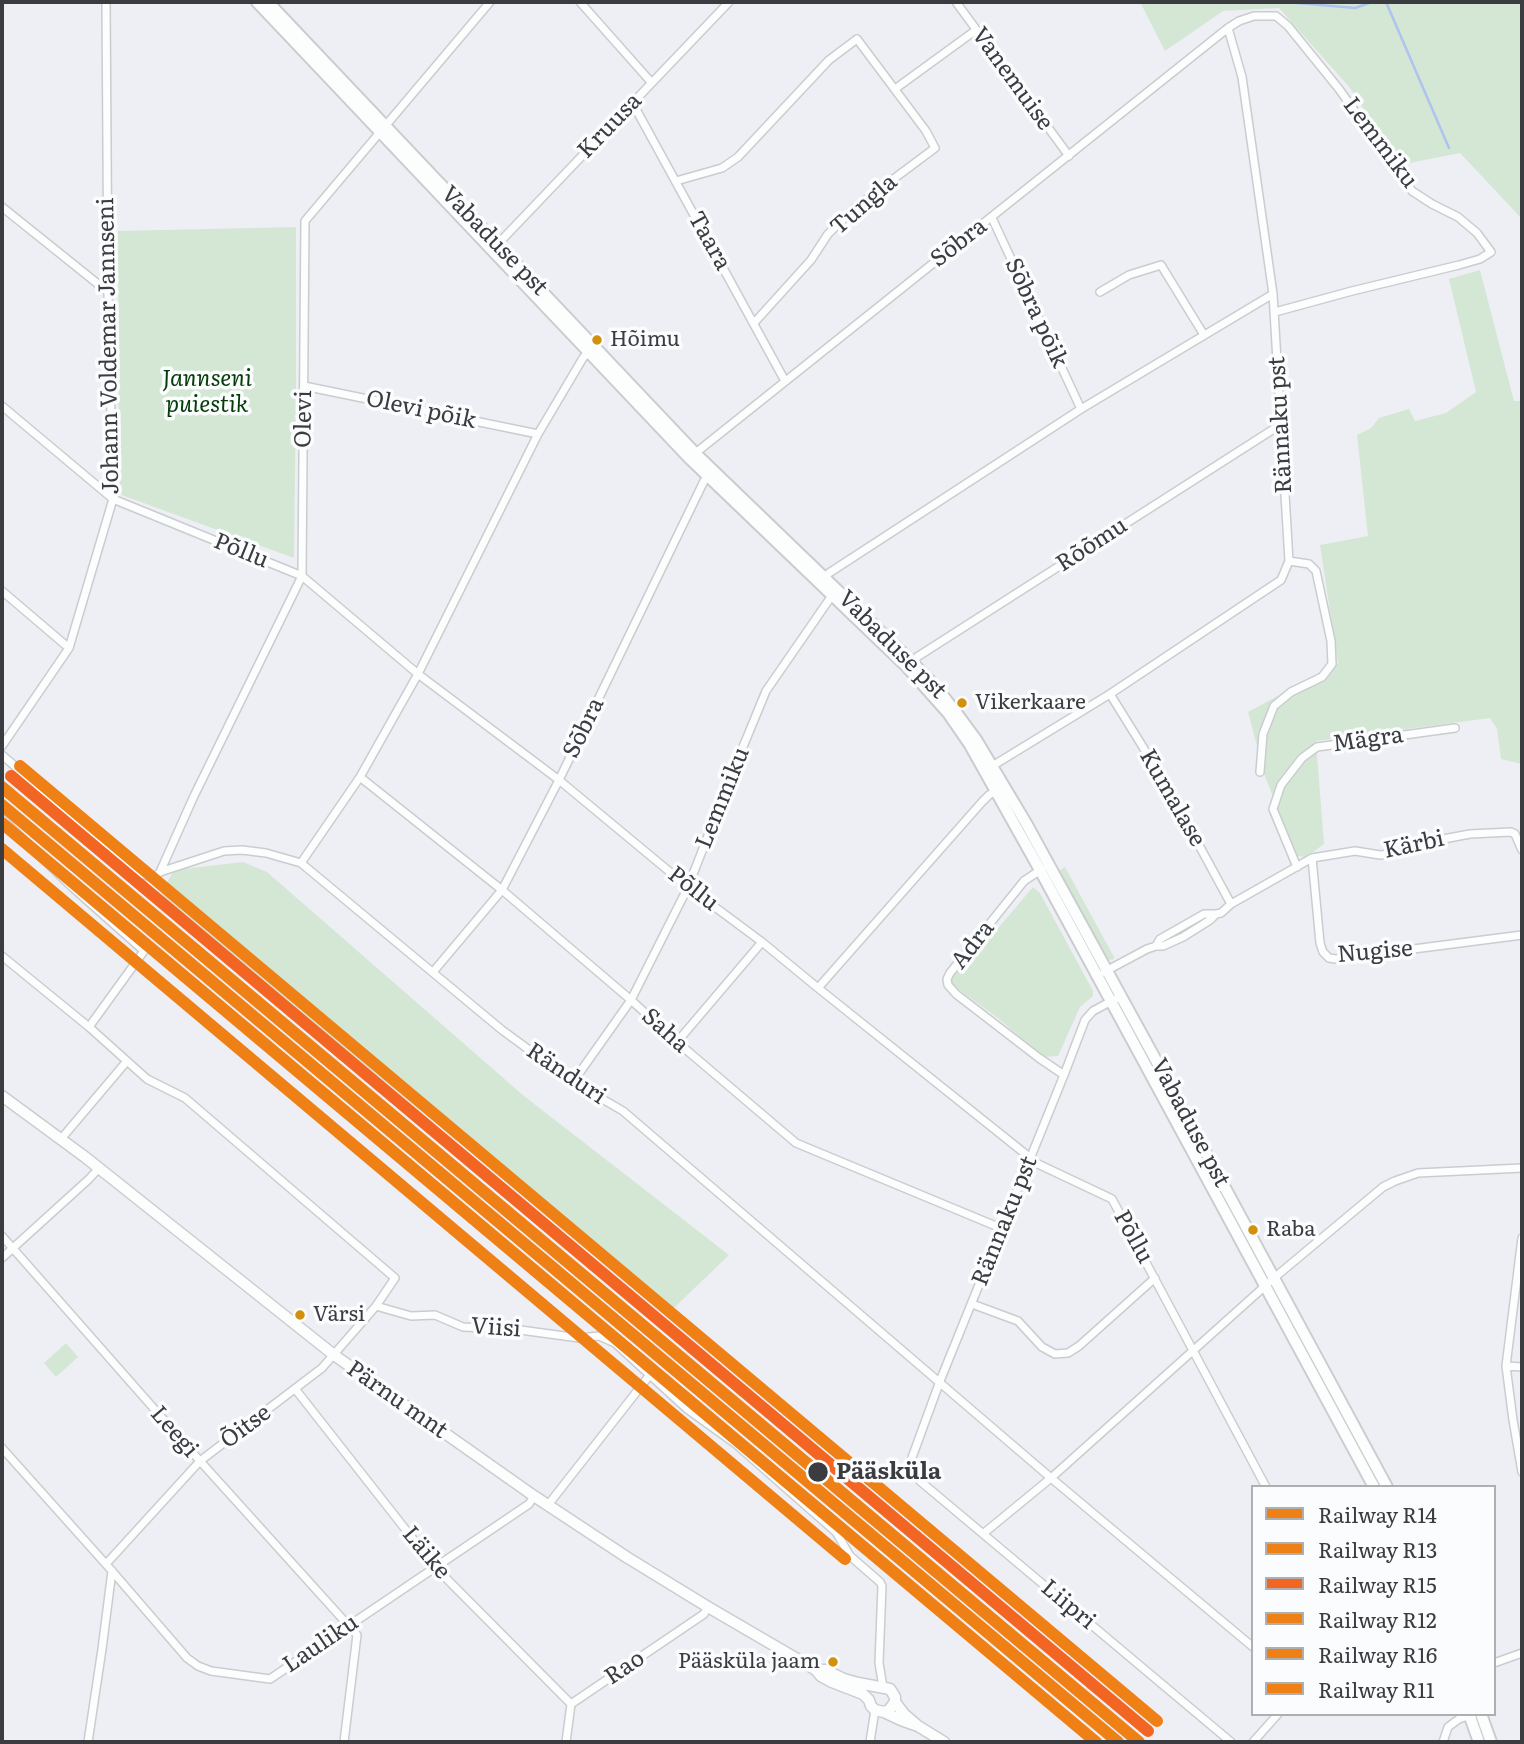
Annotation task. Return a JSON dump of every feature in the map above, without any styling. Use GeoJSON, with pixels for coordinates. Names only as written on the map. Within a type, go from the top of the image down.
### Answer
{"type":"FeatureCollection","features":[{"type":"Feature","properties":{"kind":"highway","name":"Vabaduse pst"},"geometry":{"type":"LineString","coordinates":[[257,2],[383,128]]}},
{"type":"Feature","properties":{"kind":"highway","name":"Vabaduse pst"},"geometry":{"type":"LineString","coordinates":[[268,2],[383,128],[693,456]]}},
{"type":"Feature","properties":{"kind":"highway","name":"Vabaduse pst"},"geometry":{"type":"LineString","coordinates":[[495,247],[589,351],[693,456],[909,664],[961,731],[988,769],[1045,868],[1270,1282],[1386,1485]]}},
{"type":"Feature","properties":{"kind":"highway","name":"Vabaduse pst"},"geometry":{"type":"LineString","coordinates":[[988,769],[996,792],[1045,868]]}},
{"type":"Feature","properties":{"kind":"highway","name":"Vabaduse pst"},"geometry":{"type":"LineString","coordinates":[[1270,1282],[1373,1485]]}},
{"type":"Feature","properties":{"kind":"highway"},"geometry":{"type":"LineString","coordinates":[[1473,1716],[1479,1742]]}},
{"type":"Feature","properties":{"kind":"highway"},"geometry":{"type":"LineString","coordinates":[[1474,1716],[1490,1742]]}},
{"type":"Feature","properties":{"kind":"main road","name":"Pärnu mnt"},"geometry":{"type":"LineString","coordinates":[[2,1096],[99,1168],[334,1355],[534,1496],[628,1558],[816,1670],[821,1676],[863,1694],[876,1707],[918,1726]]}},
{"type":"Feature","properties":{"kind":"main road","name":"Pärnu mnt"},"geometry":{"type":"LineString","coordinates":[[816,1670],[825,1670],[844,1679],[881,1687]]}},
{"type":"Feature","properties":{"kind":"main road"},"geometry":{"type":"LineString","coordinates":[[881,1687],[890,1689],[895,1702],[889,1710],[876,1707],[871,1694],[874,1689],[881,1687]]}},
{"type":"Feature","properties":{"kind":"main road","name":"Pärnu mnt"},"geometry":{"type":"LineString","coordinates":[[895,1702],[918,1726],[944,1742]]}},
{"type":"Feature","properties":{"kind":"street","name":"Johann Voldemar Jannseni"},"geometry":{"type":"LineString","coordinates":[[2,746],[69,648],[113,499],[106,2]]}},
{"type":"Feature","properties":{"kind":"street","name":"Olevi"},"geometry":{"type":"LineString","coordinates":[[160,872],[194,796],[302,576],[304,220],[489,2]]}},
{"type":"Feature","properties":{"kind":"street"},"geometry":{"type":"LineString","coordinates":[[580,2],[652,82]]}},
{"type":"Feature","properties":{"kind":"street","name":"Kruusa"},"geometry":{"type":"LineString","coordinates":[[495,247],[729,2]]}},
{"type":"Feature","properties":{"kind":"street","name":"Vanemuise"},"geometry":{"type":"LineString","coordinates":[[956,2],[1069,156]]}},
{"type":"Feature","properties":{"kind":"street","name":"Lemmiku"},"geometry":{"type":"LineString","coordinates":[[1228,28],[1254,16],[1276,16],[1288,26],[1339,89],[1412,191],[1458,217],[1477,233],[1491,252],[1470,262],[1275,312]]}},
{"type":"Feature","properties":{"kind":"street","name":"Sõbra"},"geometry":{"type":"LineString","coordinates":[[693,456],[1228,28]]}},
{"type":"Feature","properties":{"kind":"street","name":"Rännaku pst"},"geometry":{"type":"LineString","coordinates":[[1228,28],[1242,78],[1273,294],[1289,561]]}},
{"type":"Feature","properties":{"kind":"street"},"geometry":{"type":"LineString","coordinates":[[895,89],[976,30]]}},
{"type":"Feature","properties":{"kind":"street","name":"Tungla"},"geometry":{"type":"LineString","coordinates":[[676,181],[722,168],[738,157],[829,61],[857,39],[926,131],[934,148],[856,207],[828,234],[811,260],[754,323]]}},
{"type":"Feature","properties":{"kind":"street","name":"Taara"},"geometry":{"type":"LineString","coordinates":[[632,102],[785,381]]}},
{"type":"Feature","properties":{"kind":"street"},"geometry":{"type":"LineString","coordinates":[[2,207],[108,292]]}},
{"type":"Feature","properties":{"kind":"street","name":"Sõbra põik"},"geometry":{"type":"LineString","coordinates":[[992,218],[1081,409]]}},
{"type":"Feature","properties":{"kind":"street"},"geometry":{"type":"LineString","coordinates":[[1100,292],[1129,275],[1161,265],[1204,335]]}},
{"type":"Feature","properties":{"kind":"street"},"geometry":{"type":"LineString","coordinates":[[822,580],[1081,409],[1273,294]]}},
{"type":"Feature","properties":{"kind":"street"},"geometry":{"type":"LineString","coordinates":[[301,863],[360,777],[418,674],[538,434],[589,351]]}},
{"type":"Feature","properties":{"kind":"street","name":"Olevi põik"},"geometry":{"type":"LineString","coordinates":[[304,386],[538,434]]}},
{"type":"Feature","properties":{"kind":"street","name":"Põllu"},"geometry":{"type":"LineString","coordinates":[[2,406],[113,499],[302,576],[418,674],[559,780],[688,887],[762,942],[1030,1158],[1112,1199],[1265,1485]]}},
{"type":"Feature","properties":{"kind":"street","name":"Rõõmu"},"geometry":{"type":"LineString","coordinates":[[909,664],[1280,425]]}},
{"type":"Feature","properties":{"kind":"street","name":"Sõbra"},"geometry":{"type":"LineString","coordinates":[[433,972],[502,890],[710,473]]}},
{"type":"Feature","properties":{"kind":"street"},"geometry":{"type":"LineString","coordinates":[[988,769],[1110,694],[1281,580],[1289,561],[1308,564],[1316,571],[1331,641],[1332,664],[1322,677],[1291,692],[1274,706],[1263,734],[1260,772]]}},
{"type":"Feature","properties":{"kind":"street"},"geometry":{"type":"LineString","coordinates":[[2,591],[69,648]]}},
{"type":"Feature","properties":{"kind":"street","name":"Lemmiku"},"geometry":{"type":"LineString","coordinates":[[573,1082],[631,1000],[688,887],[766,691],[835,592]]}},
{"type":"Feature","properties":{"kind":"street","name":"Kumalase"},"geometry":{"type":"LineString","coordinates":[[1110,694],[1164,781],[1231,904]]}},
{"type":"Feature","properties":{"kind":"street","name":"Mägra"},"geometry":{"type":"LineString","coordinates":[[1297,867],[1273,809],[1281,785],[1302,758],[1317,747],[1455,728]]}},
{"type":"Feature","properties":{"kind":"street"},"geometry":{"type":"LineString","coordinates":[[2,755],[141,874],[156,876],[160,872]]}},
{"type":"Feature","properties":{"kind":"street","name":"Saha"},"geometry":{"type":"LineString","coordinates":[[360,777],[502,890],[796,1143],[1003,1229]]}},
{"type":"Feature","properties":{"kind":"street"},"geometry":{"type":"LineString","coordinates":[[818,988],[982,802],[996,792]]}},
{"type":"Feature","properties":{"kind":"street"},"geometry":{"type":"LineString","coordinates":[[2,819],[72,887],[144,951],[89,1027]]}},
{"type":"Feature","properties":{"kind":"street","name":"Kärbi"},"geometry":{"type":"LineString","coordinates":[[1297,867],[1312,858],[1355,851],[1380,855],[1398,853],[1422,843],[1470,834],[1511,832],[1515,834],[1522,850]]}},
{"type":"Feature","properties":{"kind":"street","name":"Ränduri"},"geometry":{"type":"LineString","coordinates":[[160,872],[224,851],[266,853],[301,863],[502,1030],[573,1082],[623,1111],[940,1381]]}},
{"type":"Feature","properties":{"kind":"street","name":"Nugise"},"geometry":{"type":"LineString","coordinates":[[1312,858],[1320,943],[1329,958],[1522,935]]}},
{"type":"Feature","properties":{"kind":"street"},"geometry":{"type":"LineString","coordinates":[[1102,973],[1129,957],[1156,946],[1160,939],[1204,914],[1221,913],[1231,904],[1297,867]]}},
{"type":"Feature","properties":{"kind":"street","name":"Adra"},"geometry":{"type":"LineString","coordinates":[[1045,868],[1024,881],[947,979],[948,985],[956,994],[1052,1069],[1064,1075]]}},
{"type":"Feature","properties":{"kind":"street"},"geometry":{"type":"LineString","coordinates":[[677,1042],[762,942]]}},
{"type":"Feature","properties":{"kind":"street"},"geometry":{"type":"LineString","coordinates":[[2,956],[89,1027],[147,1079],[185,1098],[395,1278],[376,1306],[334,1355]]}},
{"type":"Feature","properties":{"kind":"street","name":"Rännaku pst"},"geometry":{"type":"LineString","coordinates":[[910,1463],[940,1381],[1085,1020],[1093,1011],[1117,999]]}},
{"type":"Feature","properties":{"kind":"street"},"geometry":{"type":"LineString","coordinates":[[61,1139],[127,1060]]}},
{"type":"Feature","properties":{"kind":"street"},"geometry":{"type":"LineString","coordinates":[[2,1258],[99,1168]]}},
{"type":"Feature","properties":{"kind":"street"},"geometry":{"type":"LineString","coordinates":[[984,1533],[1051,1478],[1270,1282],[1383,1187],[1418,1173],[1522,1168]]}},
{"type":"Feature","properties":{"kind":"street","name":"Leegi"},"geometry":{"type":"LineString","coordinates":[[2,1236],[349,1625]]}},
{"type":"Feature","properties":{"kind":"street"},"geometry":{"type":"LineString","coordinates":[[1522,1238],[1506,1366],[1522,1472]]}},
{"type":"Feature","properties":{"kind":"street"},"geometry":{"type":"LineString","coordinates":[[972,1304],[1018,1321],[1042,1347],[1055,1354],[1068,1353],[1155,1278]]}},
{"type":"Feature","properties":{"kind":"street","name":"Viisi"},"geometry":{"type":"LineString","coordinates":[[376,1306],[411,1317],[435,1315],[463,1327],[513,1329],[579,1338],[599,1336],[615,1343],[687,1409],[737,1445],[836,1532],[850,1556],[880,1582],[881,1687]]}},
{"type":"Feature","properties":{"kind":"street","name":"Õitse"},"geometry":{"type":"LineString","coordinates":[[109,1567],[200,1461],[296,1390],[334,1355]]}},
{"type":"Feature","properties":{"kind":"street"},"geometry":{"type":"LineString","coordinates":[[1506,1366],[1522,1367]]}},
{"type":"Feature","properties":{"kind":"street"},"geometry":{"type":"LineString","coordinates":[[548,1505],[649,1376]]}},
{"type":"Feature","properties":{"kind":"street"},"geometry":{"type":"LineString","coordinates":[[940,1381],[1251,1645]]}},
{"type":"Feature","properties":{"kind":"street","name":"Läike"},"geometry":{"type":"LineString","coordinates":[[296,1390],[435,1567],[571,1704]]}},
{"type":"Feature","properties":{"kind":"street","name":"Lauliku"},"geometry":{"type":"LineString","coordinates":[[2,1448],[187,1658],[211,1671],[270,1679],[529,1504],[534,1496]]}},
{"type":"Feature","properties":{"kind":"street"},"geometry":{"type":"LineString","coordinates":[[2,1465],[10,1458]]}},
{"type":"Feature","properties":{"kind":"street","name":"Liipri"},"geometry":{"type":"LineString","coordinates":[[910,1463],[920,1480],[1231,1742]]}},
{"type":"Feature","properties":{"kind":"street"},"geometry":{"type":"LineString","coordinates":[[88,1742],[103,1649],[109,1567]]}},
{"type":"Feature","properties":{"kind":"street","name":"Rao"},"geometry":{"type":"LineString","coordinates":[[571,1704],[704,1614],[708,1607]]}},
{"type":"Feature","properties":{"kind":"street"},"geometry":{"type":"LineString","coordinates":[[344,1742],[357,1635],[349,1625]]}},
{"type":"Feature","properties":{"kind":"street"},"geometry":{"type":"LineString","coordinates":[[1496,1662],[1522,1653]]}},
{"type":"Feature","properties":{"kind":"street"},"geometry":{"type":"LineString","coordinates":[[566,1742],[571,1704]]}},
{"type":"Feature","properties":{"kind":"street"},"geometry":{"type":"LineString","coordinates":[[870,1742],[876,1707]]}},
{"type":"Feature","properties":{"kind":"street"},"geometry":{"type":"LineString","coordinates":[[1254,1742],[1276,1716]]}},
{"type":"Feature","properties":{"kind":"street"},"geometry":{"type":"LineString","coordinates":[[1443,1742],[1448,1727],[1459,1719],[1470,1716]]}},
{"type":"Feature","properties":{"kind":"green space"},"geometry":{"type":"Polygon","coordinates":[[[1140,2],[1522,2],[1522,219],[1460,153],[1400,165],[1350,88],[1279,8],[1223,11],[1165,51],[1140,2]]]}},
{"type":"Feature","properties":{"kind":"green space","name":"Jannseni puiestik"},"geometry":{"type":"Polygon","coordinates":[[[296,227],[294,558],[119,494],[118,231],[296,227]]]}},
{"type":"Feature","properties":{"kind":"green space"},"geometry":{"type":"Polygon","coordinates":[[[1480,270],[1514,401],[1522,401],[1522,764],[1501,759],[1497,729],[1490,718],[1316,741],[1324,844],[1306,857],[1296,856],[1265,776],[1248,712],[1338,663],[1320,545],[1368,536],[1357,435],[1371,428],[1379,418],[1409,409],[1415,421],[1446,413],[1476,392],[1449,279],[1480,270]]]}},
{"type":"Feature","properties":{"kind":"green space"},"geometry":{"type":"Polygon","coordinates":[[[243,862],[267,872],[524,1096],[729,1255],[675,1307],[669,1309],[588,1237],[460,1143],[177,913],[161,893],[174,870],[243,862]]]}},
{"type":"Feature","properties":{"kind":"green space"},"geometry":{"type":"Polygon","coordinates":[[[1065,867],[1114,959],[1107,958],[1058,872],[1065,867]]]}},
{"type":"Feature","properties":{"kind":"green space"},"geometry":{"type":"Polygon","coordinates":[[[1033,887],[1040,893],[1093,991],[1093,996],[1080,1007],[1058,1056],[1043,1057],[998,1018],[951,984],[952,976],[967,955],[972,959],[1033,887]]]}},
{"type":"Feature","properties":{"kind":"green space"},"geometry":{"type":"Polygon","coordinates":[[[66,1343],[78,1357],[56,1377],[44,1363],[66,1343]]]}},
{"type":"Feature","properties":{"kind":"waterway"},"geometry":{"type":"LineString","coordinates":[[1286,2],[1355,8],[1372,2]]}},
{"type":"Feature","properties":{"kind":"waterway"},"geometry":{"type":"LineString","coordinates":[[1386,2],[1449,148]]}},
{"type":"Feature","properties":{"kind":"rail line","name":"R16"},"geometry":{"type":"LineString","coordinates":[[20,766],[1157,1721]]}},
{"type":"Feature","properties":{"kind":"rail line","name":"R15"},"geometry":{"type":"LineString","coordinates":[[11,776],[1148,1731]]}},
{"type":"Feature","properties":{"kind":"rail line","name":"R14"},"geometry":{"type":"LineString","coordinates":[[2,787],[1139,1742]]}},
{"type":"Feature","properties":{"kind":"rail line","name":"R13"},"geometry":{"type":"LineString","coordinates":[[2,805],[1118,1742]]}},
{"type":"Feature","properties":{"kind":"rail line","name":"R12"},"geometry":{"type":"LineString","coordinates":[[2,823],[1096,1742]]}},
{"type":"Feature","properties":{"kind":"rail line","name":"R11"},"geometry":{"type":"LineString","coordinates":[[2,849],[845,1559]]}},
{"type":"Feature","properties":{"kind":"place","name":"Hõimu"},"geometry":{"type":"Point","coordinates":[597,340]}},
{"type":"Feature","properties":{"kind":"place","name":"Vikerkaare"},"geometry":{"type":"Point","coordinates":[962,703]}},
{"type":"Feature","properties":{"kind":"place","name":"Raba"},"geometry":{"type":"Point","coordinates":[1253,1230]}},
{"type":"Feature","properties":{"kind":"place","name":"Värsi"},"geometry":{"type":"Point","coordinates":[300,1315]}},
{"type":"Feature","properties":{"kind":"place","name":"Pääsküla"},"geometry":{"type":"Point","coordinates":[818,1472]}},
{"type":"Feature","properties":{"kind":"place","name":"Pääsküla jaam"},"geometry":{"type":"Point","coordinates":[833,1662]}}]}
